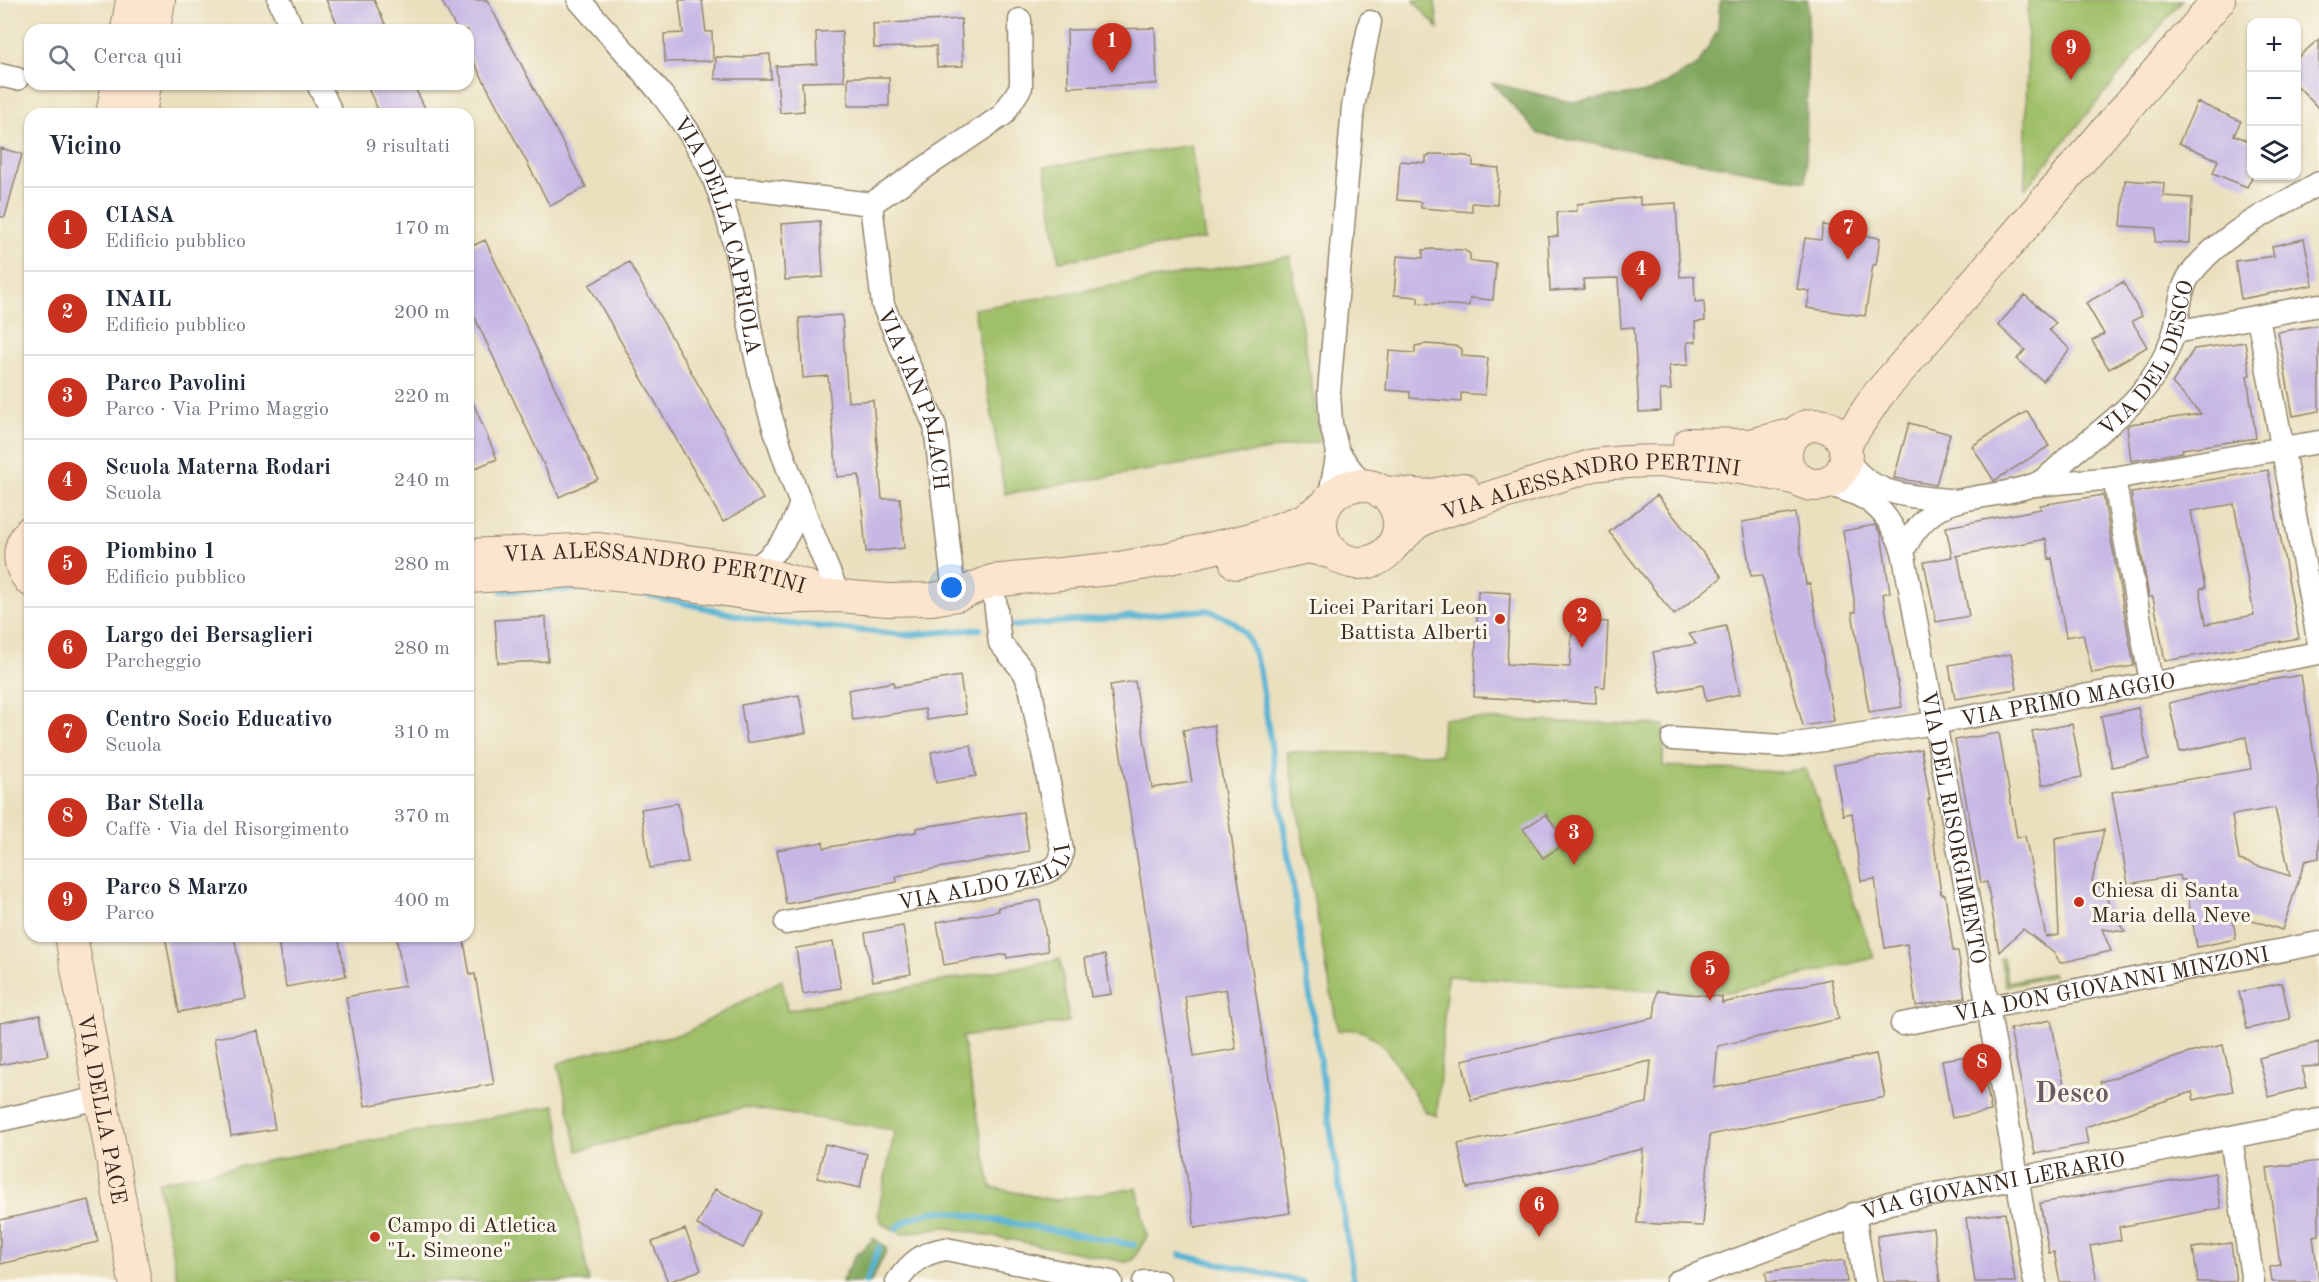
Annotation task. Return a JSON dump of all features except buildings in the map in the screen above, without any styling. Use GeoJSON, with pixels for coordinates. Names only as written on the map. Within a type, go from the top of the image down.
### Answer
{"type":"FeatureCollection","features":[{"type":"Feature","properties":{"kind":"street"},"geometry":{"type":"LineString","coordinates":[[128,24],[132,0]]}},
{"type":"Feature","properties":{"kind":"street"},"geometry":{"type":"LineString","coordinates":[[155,24],[159,0]]}},
{"type":"Feature","properties":{"kind":"street"},"geometry":{"type":"LineString","coordinates":[[279,0],[290,24]]}},
{"type":"Feature","properties":{"kind":"street","name":"VIA DELLA CAPRIOLA"},"geometry":{"type":"LineString","coordinates":[[579,0],[631,59],[692,136],[717,189],[725,211],[764,392],[801,503],[839,596]]}},
{"type":"Feature","properties":{"kind":"street"},"geometry":{"type":"LineString","coordinates":[[1957,501],[1894,493],[1861,477],[1855,473],[1845,453],[1839,437],[1833,430],[1805,429],[1790,440],[1786,458],[1789,467],[1812,482],[1839,474],[1845,453],[1847,441],[1877,396],[2219,0]]}},
{"type":"Feature","properties":{"kind":"street"},"geometry":{"type":"LineString","coordinates":[[717,189],[757,190],[871,204],[1003,115],[1009,108],[1021,87],[1020,20]]}},
{"type":"Feature","properties":{"kind":"street"},"geometry":{"type":"LineString","coordinates":[[1338,452],[1372,489],[1391,501],[1397,513],[1398,533],[1393,545],[1382,556],[1369,562],[1354,563],[1334,553],[1323,536],[1321,526],[1338,452],[1329,392],[1353,107],[1370,22]]}},
{"type":"Feature","properties":{"kind":"street"},"geometry":{"type":"LineString","coordinates":[[113,108],[116,90]]}},
{"type":"Feature","properties":{"kind":"street"},"geometry":{"type":"LineString","coordinates":[[141,108],[144,90]]}},
{"type":"Feature","properties":{"kind":"street"},"geometry":{"type":"LineString","coordinates":[[321,90],[329,108]]}},
{"type":"Feature","properties":{"kind":"street","name":"VIA DEL DESCO"},"geometry":{"type":"LineString","coordinates":[[1957,501],[2035,485],[2145,392],[2164,362],[2175,332],[2188,278],[2205,256],[2241,230],[2319,183]]}},
{"type":"Feature","properties":{"kind":"street","name":"VIA JAN PALACH"},"geometry":{"type":"LineString","coordinates":[[871,204],[883,305],[936,426],[952,576],[957,595]]}},
{"type":"Feature","properties":{"kind":"street"},"geometry":{"type":"LineString","coordinates":[[2175,332],[2319,305]]}},
{"type":"Feature","properties":{"kind":"street"},"geometry":{"type":"LineString","coordinates":[[2258,316],[2319,644]]}},
{"type":"Feature","properties":{"kind":"street","name":"VIA ALESSANDRO PERTINI"},"geometry":{"type":"LineString","coordinates":[[1372,489],[1414,496],[1440,494],[1596,450],[1649,444],[1736,446],[1768,442],[1805,429],[1877,396]]}},
{"type":"Feature","properties":{"kind":"street"},"geometry":{"type":"LineString","coordinates":[[2035,485],[2114,478],[2319,442]]}},
{"type":"Feature","properties":{"kind":"street","name":"VIA ALESSANDRO PERTINI"},"geometry":{"type":"LineString","coordinates":[[1393,545],[1416,523],[1430,516],[1594,465],[1622,461],[1665,461],[1757,472],[1855,492],[1878,507],[1897,532],[1903,551]]}},
{"type":"Feature","properties":{"kind":"street"},"geometry":{"type":"LineString","coordinates":[[2114,478],[2151,682]]}},
{"type":"Feature","properties":{"kind":"street"},"geometry":{"type":"LineString","coordinates":[[1327,503],[1344,489],[1372,489]]}},
{"type":"Feature","properties":{"kind":"street"},"geometry":{"type":"LineString","coordinates":[[1903,551],[1916,526],[1924,519],[1957,501]]}},
{"type":"Feature","properties":{"kind":"street"},"geometry":{"type":"LineString","coordinates":[[753,570],[774,554],[786,541],[801,503]]}},
{"type":"Feature","properties":{"kind":"street","name":"VIA ALESSANDRO PERTINI"},"geometry":{"type":"LineString","coordinates":[[957,595],[992,581],[1119,568],[1230,544],[1304,519],[1327,503]]}},
{"type":"Feature","properties":{"kind":"street"},"geometry":{"type":"LineString","coordinates":[[18,541],[19,578]]}},
{"type":"Feature","properties":{"kind":"street","name":"VIA ALESSANDRO PERTINI"},"geometry":{"type":"LineString","coordinates":[[474,577],[575,571],[778,598],[839,596],[904,601],[957,595],[995,600],[1160,582],[1308,547],[1334,553]]}},
{"type":"Feature","properties":{"kind":"street","name":"VIA ALESSANDRO PERTINI"},"geometry":{"type":"LineString","coordinates":[[474,555],[599,549],[753,570],[839,596]]}},
{"type":"Feature","properties":{"kind":"street","name":"VIA DEL RISORGIMENTO"},"geometry":{"type":"LineString","coordinates":[[1903,551],[1988,1007],[2035,1282]]}},
{"type":"Feature","properties":{"kind":"street","name":"VIA ALDO ZELLI"},"geometry":{"type":"LineString","coordinates":[[786,923],[1031,877],[1049,872],[1060,862],[1062,850],[1031,691],[1025,673],[1000,643],[995,600]]}},
{"type":"Feature","properties":{"kind":"street","name":"VIA PRIMO MAGGIO"},"geometry":{"type":"LineString","coordinates":[[1673,740],[1783,746],[1935,723],[2319,653]]}},
{"type":"Feature","properties":{"kind":"street","name":"VIA DELLA PACE"},"geometry":{"type":"LineString","coordinates":[[72,942],[135,1282]]}},
{"type":"Feature","properties":{"kind":"street","name":"VIA DON GIOVANNI MINZONI"},"geometry":{"type":"LineString","coordinates":[[1902,1024],[2319,943]]}},
{"type":"Feature","properties":{"kind":"street"},"geometry":{"type":"LineString","coordinates":[[0,1120],[100,1098]]}},
{"type":"Feature","properties":{"kind":"street","name":"VIA GIOVANNI LERARIO"},"geometry":{"type":"LineString","coordinates":[[1690,1280],[1854,1214],[1925,1194],[2018,1179],[2319,1120]]}},
{"type":"Feature","properties":{"kind":"street"},"geometry":{"type":"LineString","coordinates":[[2231,1138],[2253,1282]]}},
{"type":"Feature","properties":{"kind":"street"},"geometry":{"type":"LineString","coordinates":[[1854,1214],[1865,1282]]}},
{"type":"Feature","properties":{"kind":"street"},"geometry":{"type":"LineString","coordinates":[[897,1282],[907,1268],[922,1255],[946,1249],[1079,1279],[1112,1282]]}},
{"type":"Feature","properties":{"kind":"street"},"geometry":{"type":"LineString","coordinates":[[1144,1282],[1159,1282]]}},
{"type":"Feature","properties":{"kind":"green space"},"geometry":{"type":"Polygon","coordinates":[[[1414,0],[1435,0],[1438,28],[1415,2],[1414,0]]]}},
{"type":"Feature","properties":{"kind":"green space"},"geometry":{"type":"Polygon","coordinates":[[[1720,0],[1808,0],[1806,181],[1539,134],[1492,83],[1571,102],[1649,92],[1698,65],[1718,30],[1720,0]]]}},
{"type":"Feature","properties":{"kind":"green space"},"geometry":{"type":"Polygon","coordinates":[[[2028,0],[2182,0],[2025,189],[2028,0]]]}},
{"type":"Feature","properties":{"kind":"green space"},"geometry":{"type":"Polygon","coordinates":[[[1191,145],[1205,239],[1059,261],[1045,167],[1191,145]]]}},
{"type":"Feature","properties":{"kind":"green space"},"geometry":{"type":"Polygon","coordinates":[[[1290,256],[1321,441],[1005,494],[974,309],[1290,256]]]}},
{"type":"Feature","properties":{"kind":"green space"},"geometry":{"type":"Polygon","coordinates":[[[1443,718],[1664,725],[1663,766],[1777,772],[1806,769],[1874,958],[1733,992],[1646,990],[1447,976],[1437,1116],[1426,1112],[1391,1056],[1380,1044],[1368,1035],[1354,1030],[1338,1031],[1287,752],[1441,754],[1443,718]]]}},
{"type":"Feature","properties":{"kind":"green space"},"geometry":{"type":"Polygon","coordinates":[[[2000,958],[2003,958],[2008,982],[2052,973],[2053,976],[2006,986],[2000,958]]]}},
{"type":"Feature","properties":{"kind":"green space"},"geometry":{"type":"Polygon","coordinates":[[[1060,959],[1069,1022],[962,1037],[991,1187],[1053,1200],[1137,1188],[1147,1236],[1133,1260],[1126,1262],[944,1227],[901,1234],[882,1223],[878,1213],[895,1130],[744,1107],[578,1151],[558,1064],[588,1053],[685,1033],[782,980],[787,1010],[1060,959]]]}},
{"type":"Feature","properties":{"kind":"green space","name":"Campo di Atletica \"L. Simeone\""},"geometry":{"type":"Polygon","coordinates":[[[555,1105],[589,1282],[178,1282],[158,1182],[555,1105]]]}},
{"type":"Feature","properties":{"kind":"green space"},"geometry":{"type":"Polygon","coordinates":[[[874,1238],[887,1249],[871,1282],[841,1282],[855,1256],[874,1238]]]}},
{"type":"Feature","properties":{"kind":"waterway"},"geometry":{"type":"LineString","coordinates":[[502,591],[605,589]]}},
{"type":"Feature","properties":{"kind":"waterway"},"geometry":{"type":"LineString","coordinates":[[636,592],[762,621],[907,635],[980,629]]}},
{"type":"Feature","properties":{"kind":"waterway"},"geometry":{"type":"LineString","coordinates":[[1014,626],[1207,610],[1229,619],[1247,637],[1259,667],[1354,1282]]}},
{"type":"Feature","properties":{"kind":"waterway"},"geometry":{"type":"LineString","coordinates":[[896,1228],[918,1216],[944,1211],[1134,1245]]}},
{"type":"Feature","properties":{"kind":"waterway"},"geometry":{"type":"LineString","coordinates":[[866,1282],[879,1248]]}},
{"type":"Feature","properties":{"kind":"waterway"},"geometry":{"type":"LineString","coordinates":[[1180,1255],[1303,1282]]}},
{"type":"Feature","properties":{"kind":"place","name":"CIASA"},"geometry":{"type":"Point","coordinates":[1112,73]}},
{"type":"Feature","properties":{"kind":"place","name":"Parco 8 Marzo"},"geometry":{"type":"Point","coordinates":[2071,80]}},
{"type":"Feature","properties":{"kind":"place","name":"Centro Socio Educativo"},"geometry":{"type":"Point","coordinates":[1848,260]}},
{"type":"Feature","properties":{"kind":"place","name":"Scuola Materna Rodari"},"geometry":{"type":"Point","coordinates":[1641,301]}},
{"type":"Feature","properties":{"kind":"place","name":"Licei Paritari Leon Battista Alberti"},"geometry":{"type":"Point","coordinates":[1500,619]}},
{"type":"Feature","properties":{"kind":"place","name":"INAIL"},"geometry":{"type":"Point","coordinates":[1582,648]}},
{"type":"Feature","properties":{"kind":"place","name":"Parco Pavolini"},"geometry":{"type":"Point","coordinates":[1574,865]}},
{"type":"Feature","properties":{"kind":"place","name":"Chiesa di Santa Maria della Neve"},"geometry":{"type":"Point","coordinates":[2079,902]}},
{"type":"Feature","properties":{"kind":"place","name":"Piombino 1"},"geometry":{"type":"Point","coordinates":[1710,1001]}},
{"type":"Feature","properties":{"kind":"place","name":"Bar Stella"},"geometry":{"type":"Point","coordinates":[1982,1094]}},
{"type":"Feature","properties":{"kind":"place","name":"Campo di Atletica \"L. Simeone\""},"geometry":{"type":"Point","coordinates":[375,1237]}},
{"type":"Feature","properties":{"kind":"place","name":"Largo dei Bersaglieri"},"geometry":{"type":"Point","coordinates":[1539,1237]}},
{"type":"Feature","properties":{"kind":"district","name":"Desco"},"geometry":{"type":"Point","coordinates":[2072,1092]}}]}
